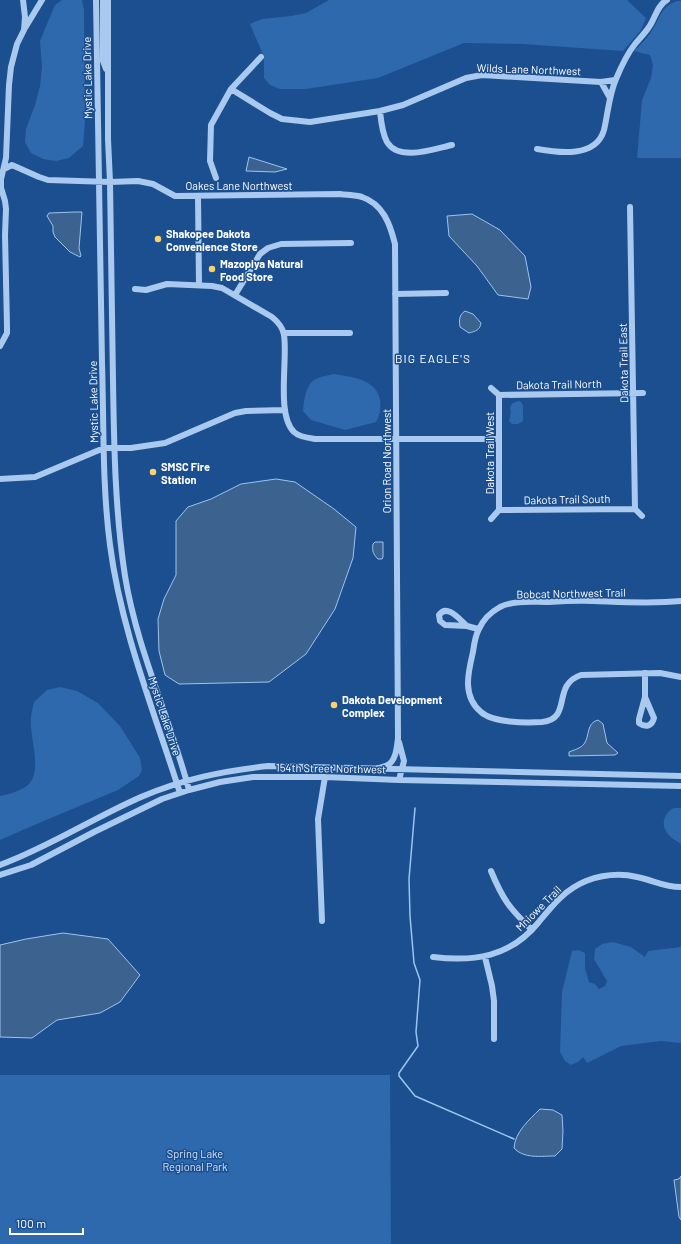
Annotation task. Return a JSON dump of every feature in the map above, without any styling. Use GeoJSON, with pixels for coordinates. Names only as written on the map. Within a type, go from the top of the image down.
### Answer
{"type":"FeatureCollection","features":[{"type":"Feature","properties":{"kind":"street"},"geometry":{"type":"LineString","coordinates":[[23,0],[25,17],[24,30]]}},
{"type":"Feature","properties":{"kind":"street"},"geometry":{"type":"LineString","coordinates":[[0,346],[7,332],[7,326],[5,235],[6,210],[0,182],[4,169],[8,130],[7,108],[11,67],[17,44],[42,0]]}},
{"type":"Feature","properties":{"kind":"street","name":"Mystic Lake Drive"},"geometry":{"type":"LineString","coordinates":[[96,0],[98,181],[105,500],[116,584],[136,663],[180,793]]}},
{"type":"Feature","properties":{"kind":"street","name":"Mystic Lake Drive"},"geometry":{"type":"LineString","coordinates":[[102,0],[103,61],[107,74]]}},
{"type":"Feature","properties":{"kind":"street","name":"Mystic Lake Drive"},"geometry":{"type":"LineString","coordinates":[[108,0],[107,74],[114,448],[121,542],[135,622],[153,683],[189,790]]}},
{"type":"Feature","properties":{"kind":"street"},"geometry":{"type":"LineString","coordinates":[[537,149],[554,152],[569,152],[592,147],[603,131],[615,80],[634,45],[647,30],[656,12],[665,0]]}},
{"type":"Feature","properties":{"kind":"street"},"geometry":{"type":"LineString","coordinates":[[216,178],[210,161],[211,125],[231,89],[261,57]]}},
{"type":"Feature","properties":{"kind":"street","name":"Wilds Lane Northwest"},"geometry":{"type":"LineString","coordinates":[[231,89],[282,119],[297,122],[310,122],[380,111],[403,105],[466,78],[482,75],[601,82],[615,80]]}},
{"type":"Feature","properties":{"kind":"street"},"geometry":{"type":"LineString","coordinates":[[601,82],[610,98]]}},
{"type":"Feature","properties":{"kind":"street"},"geometry":{"type":"LineString","coordinates":[[380,111],[387,143],[396,150],[403,153],[413,153],[452,145]]}},
{"type":"Feature","properties":{"kind":"street","name":"Oakes Lane Northwest"},"geometry":{"type":"LineString","coordinates":[[4,169],[12,165],[35,176],[48,180],[110,182],[138,181],[153,184],[175,196],[340,194],[361,196]]}},
{"type":"Feature","properties":{"kind":"street"},"geometry":{"type":"LineString","coordinates":[[198,196],[199,285]]}},
{"type":"Feature","properties":{"kind":"street","name":"Orion Road Northwest"},"geometry":{"type":"LineString","coordinates":[[361,196],[372,202],[381,210],[389,221],[395,244],[398,738],[392,761],[387,766],[375,769]]}},
{"type":"Feature","properties":{"kind":"street","name":"Dakota Trail East"},"geometry":{"type":"LineString","coordinates":[[630,207],[635,509]]}},
{"type":"Feature","properties":{"kind":"street"},"geometry":{"type":"LineString","coordinates":[[235,295],[260,254],[268,248],[281,244],[351,243]]}},
{"type":"Feature","properties":{"kind":"street"},"geometry":{"type":"LineString","coordinates":[[135,289],[146,290],[166,284],[199,285],[222,288],[272,317],[284,333],[285,410],[289,425],[295,433],[304,437],[315,439],[499,439]]}},
{"type":"Feature","properties":{"kind":"street"},"geometry":{"type":"LineString","coordinates":[[396,294],[446,293]]}},
{"type":"Feature","properties":{"kind":"street"},"geometry":{"type":"LineString","coordinates":[[284,333],[350,333]]}},
{"type":"Feature","properties":{"kind":"street"},"geometry":{"type":"LineString","coordinates":[[491,388],[499,395]]}},
{"type":"Feature","properties":{"kind":"street","name":"Dakota Trail North"},"geometry":{"type":"LineString","coordinates":[[499,395],[643,393]]}},
{"type":"Feature","properties":{"kind":"street","name":"Dakota Trail West"},"geometry":{"type":"LineString","coordinates":[[499,395],[499,510]]}},
{"type":"Feature","properties":{"kind":"street"},"geometry":{"type":"LineString","coordinates":[[0,479],[35,477],[104,448],[131,448],[165,443],[235,413],[246,411],[285,410]]}},
{"type":"Feature","properties":{"kind":"street"},"geometry":{"type":"LineString","coordinates":[[635,509],[642,516]]}},
{"type":"Feature","properties":{"kind":"street","name":"Dakota Trail South"},"geometry":{"type":"LineString","coordinates":[[499,510],[635,509]]}},
{"type":"Feature","properties":{"kind":"street"},"geometry":{"type":"LineString","coordinates":[[491,519],[499,510]]}},
{"type":"Feature","properties":{"kind":"street","name":"Bobcat Northwest Trail"},"geometry":{"type":"LineString","coordinates":[[681,601],[628,602],[591,600],[520,602],[500,607],[485,619],[478,630],[467,678],[468,690],[473,701],[481,712],[498,720],[535,722],[549,721],[555,717],[560,711],[564,689],[568,682],[581,675],[664,673],[681,677]]}},
{"type":"Feature","properties":{"kind":"street"},"geometry":{"type":"LineString","coordinates":[[467,626],[478,630]]}},
{"type":"Feature","properties":{"kind":"street"},"geometry":{"type":"LineString","coordinates":[[645,673],[645,697]]}},
{"type":"Feature","properties":{"kind":"street","name":"Orion Road Northwest"},"geometry":{"type":"LineString","coordinates":[[398,738],[404,762],[399,780]]}},
{"type":"Feature","properties":{"kind":"street","name":"154th Street Northwest"},"geometry":{"type":"LineString","coordinates":[[0,865],[25,856],[140,798],[186,780],[239,769],[268,766],[681,776]]}},
{"type":"Feature","properties":{"kind":"street","name":"154th Street Northwest"},"geometry":{"type":"LineString","coordinates":[[0,875],[31,864],[162,799],[220,782],[253,777],[325,777],[681,786]]}},
{"type":"Feature","properties":{"kind":"street"},"geometry":{"type":"LineString","coordinates":[[322,921],[318,819],[325,777]]}},
{"type":"Feature","properties":{"kind":"street"},"geometry":{"type":"LineString","coordinates":[[491,871],[500,893],[508,906],[532,930]]}},
{"type":"Feature","properties":{"kind":"street","name":"Mniowe Trail"},"geometry":{"type":"LineString","coordinates":[[433,956],[452,959],[472,959],[485,957],[509,948],[532,930],[550,906],[572,888],[592,880],[611,875],[624,875],[638,877],[662,886],[681,887]]}},
{"type":"Feature","properties":{"kind":"street"},"geometry":{"type":"LineString","coordinates":[[485,957],[494,1001],[494,1039]]}},
{"type":"Feature","properties":{"kind":"green space"},"geometry":{"type":"Polygon","coordinates":[[[62,0],[82,0],[84,10],[85,121],[83,146],[69,158],[56,161],[43,159],[31,153],[25,142],[26,129],[40,86],[42,67],[40,41],[55,5],[62,0]]]}},
{"type":"Feature","properties":{"kind":"green space"},"geometry":{"type":"Polygon","coordinates":[[[329,0],[627,0],[646,18],[641,30],[623,51],[523,44],[464,43],[378,78],[306,89],[280,89],[270,85],[264,78],[264,57],[250,24],[262,19],[306,13],[329,0]]]}},
{"type":"Feature","properties":{"kind":"green space"},"geometry":{"type":"Polygon","coordinates":[[[677,1],[681,1],[681,158],[637,158],[642,100],[651,78],[653,65],[650,55],[634,51],[649,35],[664,9],[677,1]]]}},
{"type":"Feature","properties":{"kind":"green space"},"geometry":{"type":"Polygon","coordinates":[[[334,374],[360,379],[368,383],[377,391],[380,401],[380,412],[376,422],[345,430],[311,420],[303,411],[306,392],[311,383],[318,378],[334,374]]]}},
{"type":"Feature","properties":{"kind":"green space"},"geometry":{"type":"Polygon","coordinates":[[[520,401],[523,405],[523,421],[518,424],[512,424],[509,421],[511,412],[510,407],[513,403],[520,401]]]}},
{"type":"Feature","properties":{"kind":"green space"},"geometry":{"type":"Polygon","coordinates":[[[60,687],[77,691],[98,703],[120,726],[140,758],[142,770],[139,776],[118,790],[0,840],[0,796],[23,789],[29,784],[35,772],[35,757],[31,724],[31,714],[34,702],[47,690],[60,687]]]}},
{"type":"Feature","properties":{"kind":"green space"},"geometry":{"type":"Polygon","coordinates":[[[674,808],[681,808],[681,844],[669,835],[664,827],[664,820],[666,816],[674,808]]]}},
{"type":"Feature","properties":{"kind":"green space"},"geometry":{"type":"Polygon","coordinates":[[[613,942],[631,947],[645,957],[648,951],[681,947],[681,1043],[661,1041],[621,1046],[587,1063],[583,1057],[578,1062],[571,1065],[565,1061],[560,1052],[562,992],[572,951],[578,950],[585,953],[585,968],[589,982],[595,984],[599,989],[605,986],[607,981],[594,959],[595,949],[602,944],[613,942]]]}},
{"type":"Feature","properties":{"kind":"green space","name":"Spring Lake Regional Park"},"geometry":{"type":"Polygon","coordinates":[[[0,1075],[390,1075],[391,1244],[0,1244],[0,1075]]]}},
{"type":"Feature","properties":{"kind":"shaded area"},"geometry":{"type":"Polygon","coordinates":[[[249,157],[287,169],[275,172],[246,171],[249,157]]]}},
{"type":"Feature","properties":{"kind":"shaded area"},"geometry":{"type":"Polygon","coordinates":[[[82,212],[79,248],[80,257],[70,252],[55,237],[53,226],[47,216],[49,213],[82,212]]]}},
{"type":"Feature","properties":{"kind":"shaded area"},"geometry":{"type":"Polygon","coordinates":[[[472,214],[500,230],[525,256],[531,287],[528,299],[498,295],[477,266],[449,236],[447,216],[472,214]]]}},
{"type":"Feature","properties":{"kind":"shaded area"},"geometry":{"type":"Polygon","coordinates":[[[465,311],[473,314],[481,323],[480,327],[474,332],[469,333],[460,327],[460,318],[465,311]]]}},
{"type":"Feature","properties":{"kind":"shaded area"},"geometry":{"type":"Polygon","coordinates":[[[276,479],[295,482],[334,509],[356,527],[353,558],[335,609],[306,654],[269,682],[179,684],[165,675],[159,651],[158,619],[164,599],[176,575],[176,521],[188,507],[211,499],[241,484],[276,479]]]}},
{"type":"Feature","properties":{"kind":"shaded area"},"geometry":{"type":"Polygon","coordinates":[[[375,542],[383,542],[382,559],[378,559],[373,552],[373,544],[375,542]]]}},
{"type":"Feature","properties":{"kind":"shaded area"},"geometry":{"type":"Polygon","coordinates":[[[598,720],[603,724],[607,743],[618,753],[615,755],[569,756],[569,752],[584,744],[590,727],[598,720]]]}},
{"type":"Feature","properties":{"kind":"shaded area"},"geometry":{"type":"Polygon","coordinates":[[[63,933],[108,939],[140,975],[120,1002],[100,1013],[57,1020],[32,1038],[0,1037],[0,945],[63,933]]]}},
{"type":"Feature","properties":{"kind":"shaded area"},"geometry":{"type":"Polygon","coordinates":[[[540,1109],[553,1110],[562,1115],[562,1149],[555,1156],[528,1155],[518,1152],[514,1148],[520,1132],[527,1122],[540,1109]]]}},
{"type":"Feature","properties":{"kind":"shaded area"},"geometry":{"type":"Polygon","coordinates":[[[681,1176],[681,1220],[679,1217],[674,1180],[679,1179],[681,1176]]]}},
{"type":"Feature","properties":{"kind":"waterway"},"geometry":{"type":"LineString","coordinates":[[415,808],[409,879],[410,916],[414,963],[420,980],[416,1032],[418,1046],[399,1073],[399,1076],[415,1096],[514,1139]]}},
{"type":"Feature","properties":{"kind":"place","name":"Shakopee Dakota Convenience Store"},"geometry":{"type":"Point","coordinates":[158,239]}},
{"type":"Feature","properties":{"kind":"place","name":"Mazopiya Natural Food Store"},"geometry":{"type":"Point","coordinates":[212,269]}},
{"type":"Feature","properties":{"kind":"place","name":"SMSC Fire Station"},"geometry":{"type":"Point","coordinates":[153,472]}},
{"type":"Feature","properties":{"kind":"place","name":"Dakota Development Complex"},"geometry":{"type":"Point","coordinates":[334,705]}},
{"type":"Feature","properties":{"kind":"district","name":"BIG EAGLE'S"},"geometry":{"type":"Point","coordinates":[433,358]}}]}
